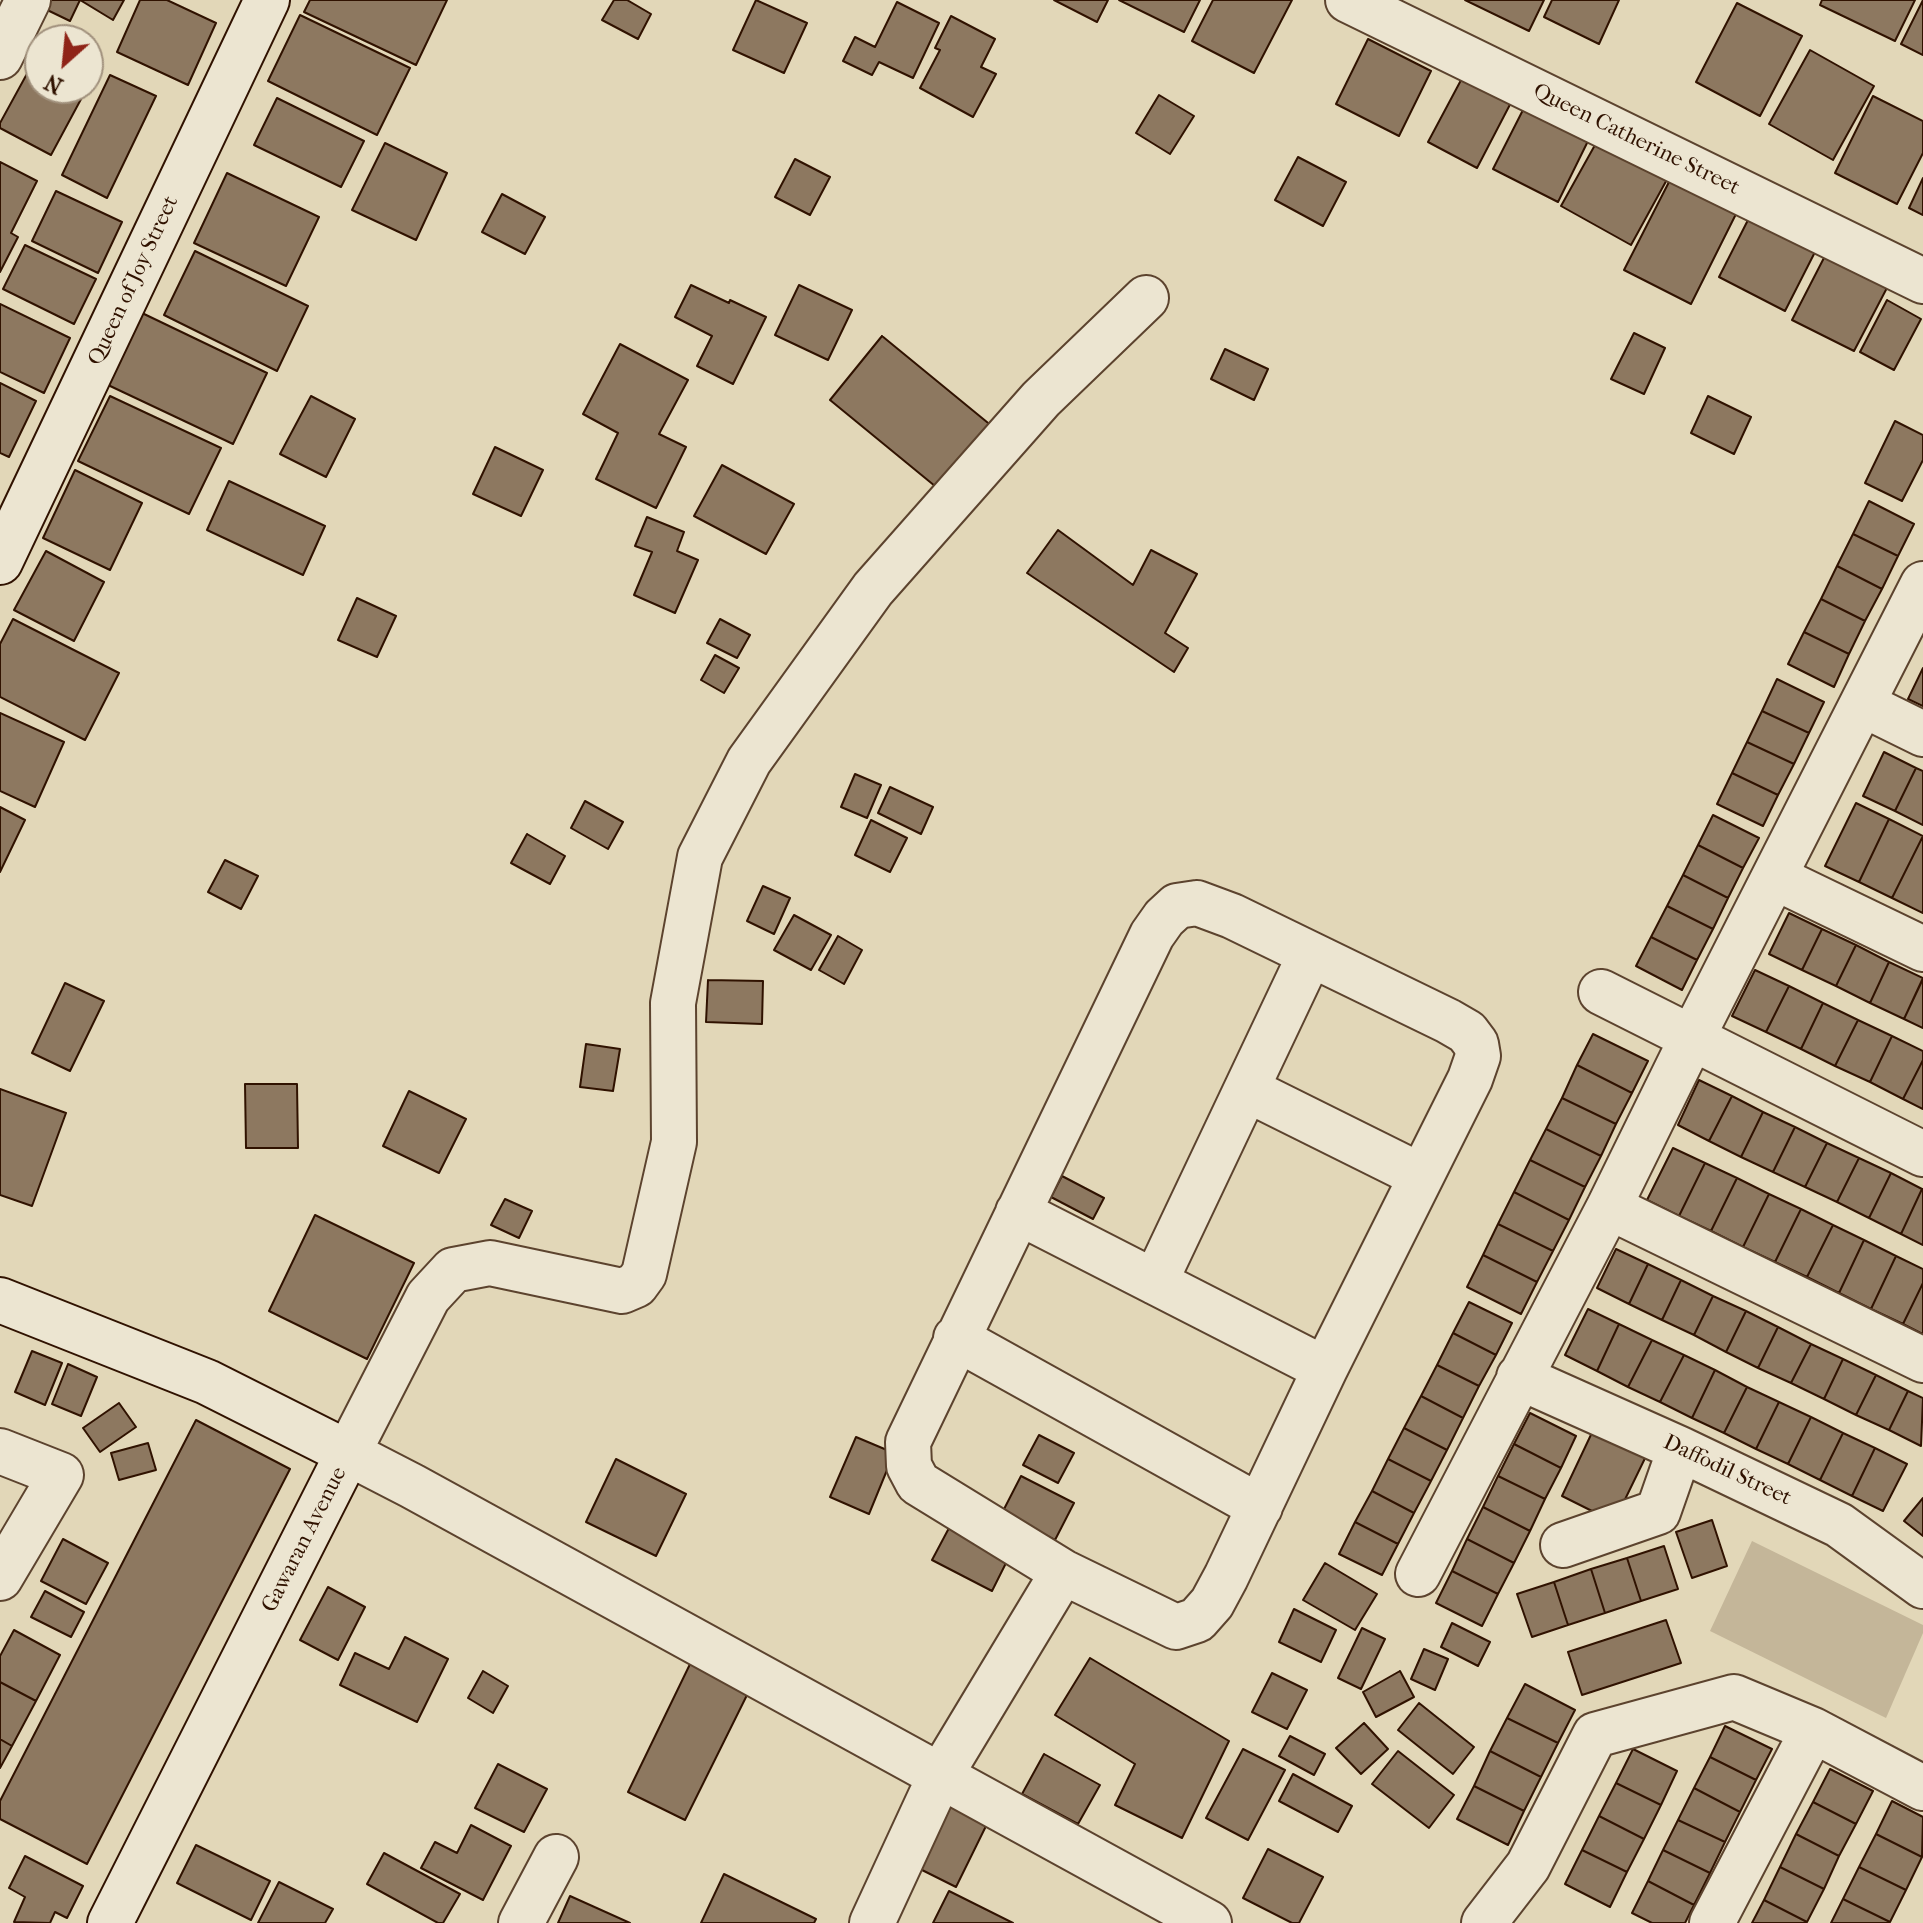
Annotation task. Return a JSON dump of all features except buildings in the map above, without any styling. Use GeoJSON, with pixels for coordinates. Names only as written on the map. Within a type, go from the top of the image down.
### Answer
{"type":"FeatureCollection","features":[{"type":"Feature","properties":{"kind":"street"},"geometry":{"type":"LineString","coordinates":[[0,57],[28,0]]}},
{"type":"Feature","properties":{"kind":"street","name":"Queen of Joy Street"},"geometry":{"type":"LineString","coordinates":[[0,562],[267,0]]}},
{"type":"Feature","properties":{"kind":"street","name":"Queen Catherine Street"},"geometry":{"type":"LineString","coordinates":[[1348,0],[1923,281]]}},
{"type":"Feature","properties":{"kind":"street"},"geometry":{"type":"LineString","coordinates":[[1146,298],[1041,399],[873,589],[742,774],[700,857],[673,1003],[674,1142],[644,1274],[636,1285],[622,1291],[490,1263],[453,1270],[428,1297],[348,1453],[1209,1923]]}},
{"type":"Feature","properties":{"kind":"street"},"geometry":{"type":"LineString","coordinates":[[1418,1574],[1609,1207],[1923,584]]}},
{"type":"Feature","properties":{"kind":"street"},"geometry":{"type":"LineString","coordinates":[[1862,704],[1923,734]]}},
{"type":"Feature","properties":{"kind":"street"},"geometry":{"type":"LineString","coordinates":[[1774,877],[1923,949]]}},
{"type":"Feature","properties":{"kind":"street"},"geometry":{"type":"LineString","coordinates":[[1197,903],[1232,916],[1467,1032],[1476,1044],[1478,1056],[1470,1079],[1421,1176],[1212,1603],[1197,1620],[1176,1627],[1063,1572],[918,1483],[909,1466],[908,1442],[1152,935],[1177,906],[1197,903]]}},
{"type":"Feature","properties":{"kind":"street"},"geometry":{"type":"LineString","coordinates":[[1155,1282],[1310,955]]}},
{"type":"Feature","properties":{"kind":"street"},"geometry":{"type":"LineString","coordinates":[[1601,992],[1923,1154]]}},
{"type":"Feature","properties":{"kind":"street"},"geometry":{"type":"LineString","coordinates":[[1248,1090],[1421,1176]]}},
{"type":"Feature","properties":{"kind":"street"},"geometry":{"type":"LineString","coordinates":[[1609,1207],[1923,1360]]}},
{"type":"Feature","properties":{"kind":"street"},"geometry":{"type":"LineString","coordinates":[[1018,1212],[1325,1369]]}},
{"type":"Feature","properties":{"kind":"street","name":"Gawaran Avenue"},"geometry":{"type":"LineString","coordinates":[[0,1300],[207,1382],[348,1453],[110,1923]]}},
{"type":"Feature","properties":{"kind":"street"},"geometry":{"type":"LineString","coordinates":[[956,1338],[1260,1507]]}},
{"type":"Feature","properties":{"kind":"street","name":"Daffodil Street"},"geometry":{"type":"LineString","coordinates":[[1519,1377],[1839,1525],[1923,1586]]}},
{"type":"Feature","properties":{"kind":"street"},"geometry":{"type":"LineString","coordinates":[[1563,1545],[1658,1512],[1680,1449]]}},
{"type":"Feature","properties":{"kind":"street"},"geometry":{"type":"LineString","coordinates":[[0,1451],[61,1475],[0,1578]]}},
{"type":"Feature","properties":{"kind":"street"},"geometry":{"type":"LineString","coordinates":[[872,1923],[940,1776],[1063,1572]]}},
{"type":"Feature","properties":{"kind":"street"},"geometry":{"type":"LineString","coordinates":[[1484,1923],[1528,1866],[1595,1735],[1734,1697],[1813,1730],[1923,1788]]}},
{"type":"Feature","properties":{"kind":"street"},"geometry":{"type":"LineString","coordinates":[[1712,1923],[1813,1730]]}},
{"type":"Feature","properties":{"kind":"street"},"geometry":{"type":"LineString","coordinates":[[521,1923],[556,1857]]}},
{"type":"Feature","properties":{"kind":"shaded area"},"geometry":{"type":"Polygon","coordinates":[[[1752,1541],[1923,1625],[1923,1633],[1886,1718],[1710,1631],[1752,1541]]]}}]}
